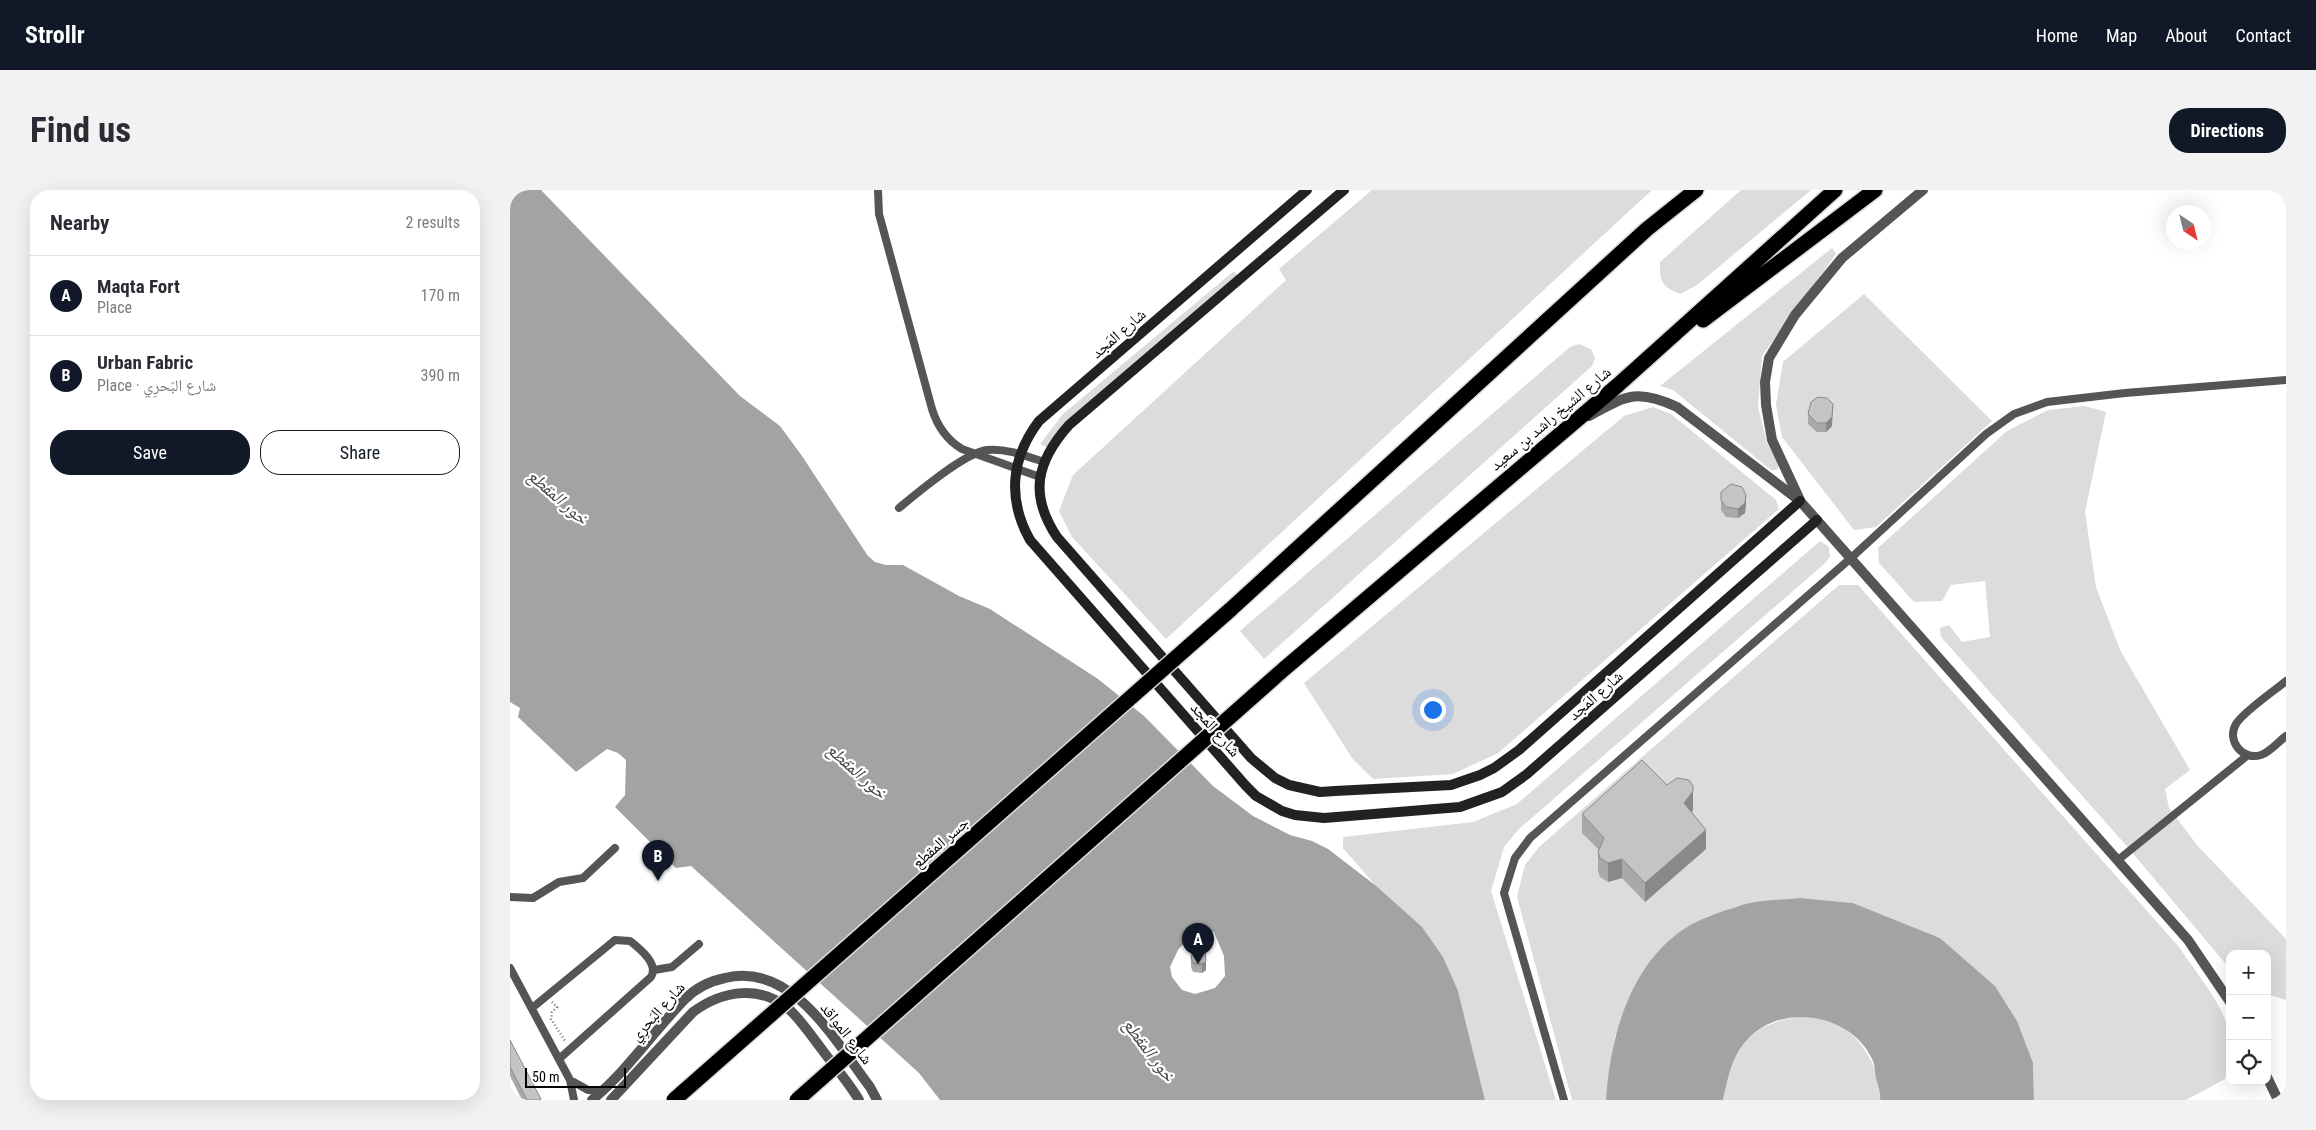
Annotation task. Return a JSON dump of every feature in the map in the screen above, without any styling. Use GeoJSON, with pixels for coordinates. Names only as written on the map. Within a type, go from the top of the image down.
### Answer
{"type":"FeatureCollection","features":[{"type":"Feature","properties":{"kind":"highway"},"geometry":{"type":"LineString","coordinates":[[1646,229],[1685,190]]}},
{"type":"Feature","properties":{"kind":"highway"},"geometry":{"type":"LineString","coordinates":[[1646,229],[1696,190]]}},
{"type":"Feature","properties":{"kind":"highway","name":"شارع الشيخ راشد بن سعيد"},"geometry":{"type":"LineString","coordinates":[[797,1100],[1284,669],[1618,385],[1835,190]]}},
{"type":"Feature","properties":{"kind":"highway"},"geometry":{"type":"LineString","coordinates":[[1618,385],[1876,190]]}},
{"type":"Feature","properties":{"kind":"highway","name":"جسر المقطع"},"geometry":{"type":"LineString","coordinates":[[674,1100],[1230,610],[1646,229]]}},
{"type":"Feature","properties":{"kind":"street","name":"شارع المَجد"},"geometry":{"type":"LineString","coordinates":[[1307,190],[1045,416],[1029,434],[1016,469],[1014,495],[1017,511],[1022,526],[1040,552],[1256,796],[1282,811],[1310,818],[1444,810],[1474,804],[1502,792],[1527,774],[1817,520]]}},
{"type":"Feature","properties":{"kind":"street","name":"شارع المَجد"},"geometry":{"type":"LineString","coordinates":[[1344,190],[1079,415],[1060,436],[1044,462],[1040,477],[1040,504],[1046,522],[1057,537],[1262,769],[1282,782],[1320,792],[1451,784],[1473,778],[1494,768],[1519,750],[1800,501]]}},
{"type":"Feature","properties":{"kind":"street"},"geometry":{"type":"LineString","coordinates":[[1800,501],[1772,440],[1766,406],[1765,382],[1769,358],[1795,315],[1842,258],[1923,190]]}},
{"type":"Feature","properties":{"kind":"street"},"geometry":{"type":"LineString","coordinates":[[1564,430],[1614,403],[1632,396],[1644,395],[1658,398],[1677,407],[1800,501],[2188,940],[2226,996]]}},
{"type":"Feature","properties":{"kind":"street","name":"شارع البَحرِي"},"geometry":{"type":"LineString","coordinates":[[592,1100],[634,1060],[686,998],[698,988],[712,981],[732,976],[754,976],[775,982],[788,989]]}},
{"type":"Feature","properties":{"kind":"street","name":"شارع المواقد"},"geometry":{"type":"LineString","coordinates":[[788,989],[808,1006],[870,1087],[877,1100]]}},
{"type":"Feature","properties":{"kind":"street","name":"شارع البَحرِي"},"geometry":{"type":"LineString","coordinates":[[612,1100],[684,1021],[703,1005],[734,994],[754,994],[776,1000]]}},
{"type":"Feature","properties":{"kind":"street","name":"شارع المواقد"},"geometry":{"type":"LineString","coordinates":[[776,1000],[799,1020],[860,1100]]}},
{"type":"Feature","properties":{"kind":"street"},"geometry":{"type":"LineString","coordinates":[[2271,1085],[2278,1100]]}},
{"type":"Feature","properties":{"kind":"lane"},"geometry":{"type":"LineString","coordinates":[[878,190],[879,214],[934,416],[952,442],[962,449],[1040,477]]}},
{"type":"Feature","properties":{"kind":"lane"},"geometry":{"type":"LineString","coordinates":[[1564,1100],[1504,893],[1514,858],[1530,838],[1852,558],[1999,423],[2030,407],[2047,402],[2125,393],[2286,380]]}},
{"type":"Feature","properties":{"kind":"lane"},"geometry":{"type":"LineString","coordinates":[[899,508],[928,484],[977,453],[996,450],[1020,454],[1044,462]]}},
{"type":"Feature","properties":{"kind":"lane"},"geometry":{"type":"LineString","coordinates":[[2286,681],[2236,724],[2233,736],[2234,743],[2248,755],[2261,755],[2286,736]]}},
{"type":"Feature","properties":{"kind":"lane"},"geometry":{"type":"LineString","coordinates":[[2118,860],[2248,755]]}},
{"type":"Feature","properties":{"kind":"lane"},"geometry":{"type":"LineString","coordinates":[[510,897],[533,898],[561,881],[583,878],[615,848]]}},
{"type":"Feature","properties":{"kind":"lane"},"geometry":{"type":"LineString","coordinates":[[532,1008],[616,940],[625,939],[634,944],[651,962],[654,970]]}},
{"type":"Feature","properties":{"kind":"lane"},"geometry":{"type":"LineString","coordinates":[[654,970],[672,967],[699,944]]}},
{"type":"Feature","properties":{"kind":"lane"},"geometry":{"type":"LineString","coordinates":[[510,968],[570,1080],[574,1100]]}},
{"type":"Feature","properties":{"kind":"lane"},"geometry":{"type":"LineString","coordinates":[[558,1059],[650,977],[654,970]]}},
{"type":"Feature","properties":{"kind":"lane"},"geometry":{"type":"LineString","coordinates":[[570,1080],[588,1090],[603,1091]]}},
{"type":"Feature","properties":{"kind":"path"},"geometry":{"type":"LineString","coordinates":[[547,996],[557,1007],[552,1012],[552,1022],[570,1048]]}},
{"type":"Feature","properties":{"kind":"shaded area"},"geometry":{"type":"Polygon","coordinates":[[[1372,190],[1652,190],[1166,639],[1072,537],[1059,511],[1073,475],[1286,280],[1279,269],[1372,190]]]}},
{"type":"Feature","properties":{"kind":"shaded area"},"geometry":{"type":"Polygon","coordinates":[[[1741,190],[1811,190],[1697,285],[1680,294],[1665,286],[1661,279],[1660,262],[1741,190]]]}},
{"type":"Feature","properties":{"kind":"shaded area"},"geometry":{"type":"Polygon","coordinates":[[[1832,248],[1836,254],[1762,356],[1758,407],[1767,443],[1779,464],[1777,470],[1771,470],[1673,390],[1660,386],[1832,248]]]}},
{"type":"Feature","properties":{"kind":"shaded area"},"geometry":{"type":"Polygon","coordinates":[[[1234,271],[1239,277],[1048,448],[1040,444],[1063,414],[1234,271]]]}},
{"type":"Feature","properties":{"kind":"shaded area"},"geometry":{"type":"Polygon","coordinates":[[[1864,294],[1992,421],[1876,527],[1854,530],[1782,437],[1776,405],[1783,362],[1864,294]]]}},
{"type":"Feature","properties":{"kind":"shaded area"},"geometry":{"type":"Polygon","coordinates":[[[1579,344],[1591,349],[1595,358],[1592,366],[1264,659],[1240,631],[1570,347],[1579,344]]]}},
{"type":"Feature","properties":{"kind":"shaded area"},"geometry":{"type":"Polygon","coordinates":[[[2085,406],[2106,412],[2085,512],[2096,587],[2120,650],[2190,770],[2165,789],[2169,808],[2197,845],[2286,939],[2286,1000],[2271,995],[2271,950],[2226,950],[2226,964],[2125,844],[1941,637],[1940,628],[1949,625],[1962,642],[1990,637],[1985,581],[1951,585],[1942,601],[1914,602],[1879,563],[1878,548],[2007,431],[2048,410],[2085,406]]]}},
{"type":"Feature","properties":{"kind":"shaded area"},"geometry":{"type":"Polygon","coordinates":[[[1653,407],[1671,414],[1776,500],[1779,509],[1498,753],[1453,774],[1373,779],[1352,758],[1304,683],[1624,416],[1653,407]]]}},
{"type":"Feature","properties":{"kind":"shaded area"},"geometry":{"type":"Polygon","coordinates":[[[1820,541],[1829,547],[1830,557],[1824,564],[1519,829],[1504,847],[1491,891],[1556,1100],[1485,1100],[1458,991],[1375,885],[1343,848],[1343,837],[1473,822],[1517,804],[1820,541]]]}},
{"type":"Feature","properties":{"kind":"shaded area"},"geometry":{"type":"Polygon","coordinates":[[[1839,585],[1858,585],[2179,947],[2214,997],[2226,1022],[2225,1079],[2186,1100],[2034,1100],[2033,1063],[1995,986],[1940,938],[1853,903],[1800,898],[1737,906],[1687,927],[1615,1036],[1606,1100],[1572,1100],[1517,897],[1525,865],[1539,847],[1839,585]]]}},
{"type":"Feature","properties":{"kind":"shaded area"},"geometry":{"type":"Polygon","coordinates":[[[1805,1016],[1832,1021],[1842,1026],[1860,1043],[1878,1077],[1880,1100],[1723,1100],[1732,1066],[1747,1041],[1770,1024],[1805,1016]]]}},
{"type":"Feature","properties":{"kind":"water","name":"خور المقطع"},"geometry":{"type":"Polygon","coordinates":[[[510,190],[541,190],[740,396],[780,426],[868,556],[875,562],[886,565],[903,565],[959,596],[990,609],[1098,679],[1144,716],[1213,786],[1253,816],[1290,835],[1312,841],[1328,849],[1375,885],[1422,927],[1443,957],[1458,991],[1485,1100],[940,1100],[919,1073],[691,866],[676,868],[615,807],[625,795],[626,760],[618,753],[607,749],[576,772],[518,717],[520,708],[510,702],[510,190]],[[1203,929],[1194,932],[1178,950],[1170,967],[1172,977],[1182,990],[1195,994],[1215,988],[1225,976],[1224,956],[1214,932],[1203,929]]]}},
{"type":"Feature","properties":{"kind":"water"},"geometry":{"type":"Polygon","coordinates":[[[1800,898],[1853,903],[1940,938],[1995,986],[2017,1021],[2033,1063],[2034,1100],[1880,1100],[1874,1063],[1862,1044],[1849,1032],[1833,1023],[1816,1018],[1798,1017],[1780,1020],[1763,1027],[1749,1038],[1735,1059],[1723,1100],[1606,1100],[1612,1051],[1627,1003],[1637,981],[1651,960],[1667,942],[1692,924],[1730,909],[1759,902],[1800,898]]]}},
{"type":"Feature","properties":{"kind":"building"},"geometry":{"type":"Polygon","coordinates":[[[1818,397],[1827,398],[1833,404],[1832,417],[1826,423],[1817,423],[1808,414],[1811,402],[1818,397]]]}},
{"type":"Feature","properties":{"kind":"building"},"geometry":{"type":"Polygon","coordinates":[[[1731,484],[1742,487],[1746,495],[1745,503],[1738,509],[1726,507],[1721,500],[1721,492],[1731,484]]]}},
{"type":"Feature","properties":{"kind":"building"},"geometry":{"type":"Polygon","coordinates":[[[1642,760],[1667,785],[1677,778],[1689,780],[1693,786],[1693,791],[1684,803],[1706,830],[1645,883],[1622,859],[1608,863],[1600,858],[1598,852],[1604,838],[1582,814],[1642,760]]]}},
{"type":"Feature","properties":{"kind":"building"},"geometry":{"type":"Polygon","coordinates":[[[1201,947],[1205,951],[1206,961],[1202,964],[1193,963],[1191,958],[1193,950],[1201,947]]]}},
{"type":"Feature","properties":{"kind":"building"},"geometry":{"type":"Polygon","coordinates":[[[510,1040],[540,1100],[527,1100],[510,1067],[510,1040]]]}},
{"type":"Feature","properties":{"kind":"place","name":"Urban Fabric"},"geometry":{"type":"Point","coordinates":[658,881]}},
{"type":"Feature","properties":{"kind":"place","name":"Maqta Fort"},"geometry":{"type":"Point","coordinates":[1198,964]}}]}
